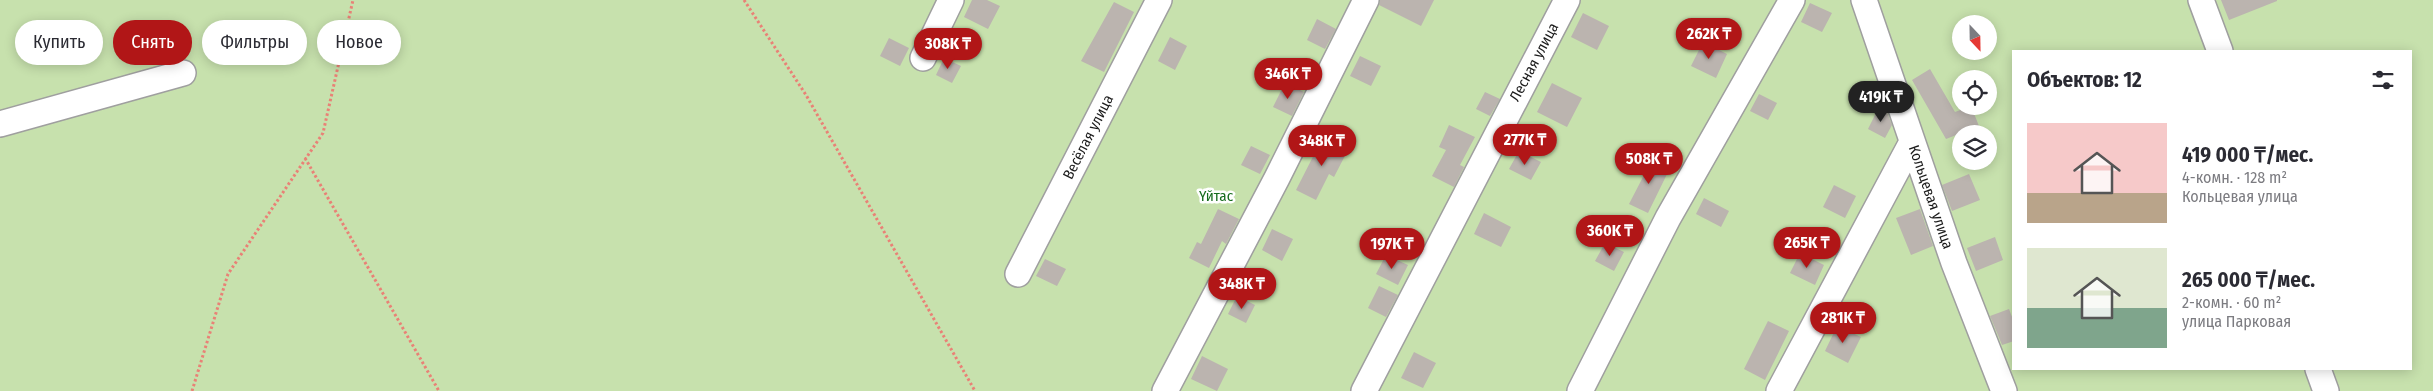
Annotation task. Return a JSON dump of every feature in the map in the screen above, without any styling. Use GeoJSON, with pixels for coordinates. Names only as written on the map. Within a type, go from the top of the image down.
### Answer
{"type":"FeatureCollection","features":[{"type":"Feature","properties":{"kind":"street"},"geometry":{"type":"LineString","coordinates":[[922,58],[952,0]]}},
{"type":"Feature","properties":{"kind":"street","name":"Весёлая улица"},"geometry":{"type":"LineString","coordinates":[[1018,274],[1159,0]]}},
{"type":"Feature","properties":{"kind":"street"},"geometry":{"type":"LineString","coordinates":[[1164,391],[1277,178],[1366,0]]}},
{"type":"Feature","properties":{"kind":"street","name":"Лесная улица"},"geometry":{"type":"LineString","coordinates":[[1364,391],[1567,0]]}},
{"type":"Feature","properties":{"kind":"street"},"geometry":{"type":"LineString","coordinates":[[1580,391],[1668,218],[1792,0]]}},
{"type":"Feature","properties":{"kind":"street","name":"Кольцевая улица"},"geometry":{"type":"LineString","coordinates":[[1864,0],[1998,386]]}},
{"type":"Feature","properties":{"kind":"street"},"geometry":{"type":"LineString","coordinates":[[2201,0],[2220,50]]}},
{"type":"Feature","properties":{"kind":"street"},"geometry":{"type":"LineString","coordinates":[[0,124],[183,73]]}},
{"type":"Feature","properties":{"kind":"street"},"geometry":{"type":"LineString","coordinates":[[1779,391],[1912,142]]}},
{"type":"Feature","properties":{"kind":"street"},"geometry":{"type":"LineString","coordinates":[[2318,370],[2326,391]]}},
{"type":"Feature","properties":{"kind":"path"},"geometry":{"type":"LineString","coordinates":[[192,391],[228,274],[323,132],[354,0]]}},
{"type":"Feature","properties":{"kind":"path"},"geometry":{"type":"LineString","coordinates":[[744,0],[806,95],[976,391]]}},
{"type":"Feature","properties":{"kind":"path"},"geometry":{"type":"LineString","coordinates":[[305,158],[439,391]]}},
{"type":"Feature","properties":{"kind":"green space","name":"Үйтас"},"geometry":{"type":"Polygon","coordinates":[[[0,0],[2433,0],[2433,391],[0,391],[0,0]]]}},
{"type":"Feature","properties":{"kind":"building"},"geometry":{"type":"Polygon","coordinates":[[[972,0],[987,0],[1000,6],[988,29],[964,17],[972,0]]]}},
{"type":"Feature","properties":{"kind":"building"},"geometry":{"type":"Polygon","coordinates":[[[1380,0],[1434,0],[1421,26],[1379,5],[1380,0]]]}},
{"type":"Feature","properties":{"kind":"building"},"geometry":{"type":"Polygon","coordinates":[[[2221,0],[2277,0],[2277,1],[2229,20],[2221,0]]]}},
{"type":"Feature","properties":{"kind":"building"},"geometry":{"type":"Polygon","coordinates":[[[1114,2],[1134,12],[1104,72],[1081,61],[1114,2]]]}},
{"type":"Feature","properties":{"kind":"building"},"geometry":{"type":"Polygon","coordinates":[[[1810,3],[1832,13],[1822,32],[1801,22],[1810,3]]]}},
{"type":"Feature","properties":{"kind":"building"},"geometry":{"type":"Polygon","coordinates":[[[1583,13],[1609,26],[1597,50],[1571,37],[1583,13]]]}},
{"type":"Feature","properties":{"kind":"building"},"geometry":{"type":"Polygon","coordinates":[[[1317,19],[1336,29],[1325,49],[1307,40],[1317,19]]]}},
{"type":"Feature","properties":{"kind":"building"},"geometry":{"type":"Polygon","coordinates":[[[1170,37],[1187,46],[1175,70],[1158,61],[1170,37]]]}},
{"type":"Feature","properties":{"kind":"building"},"geometry":{"type":"Polygon","coordinates":[[[889,38],[909,48],[900,66],[880,56],[889,38]]]}},
{"type":"Feature","properties":{"kind":"building"},"geometry":{"type":"Polygon","coordinates":[[[1703,42],[1727,54],[1716,78],[1691,66],[1703,42]]]}},
{"type":"Feature","properties":{"kind":"building"},"geometry":{"type":"Polygon","coordinates":[[[1360,56],[1381,66],[1371,86],[1350,76],[1360,56]]]}},
{"type":"Feature","properties":{"kind":"building"},"geometry":{"type":"Polygon","coordinates":[[[944,58],[961,66],[952,83],[936,75],[944,58]]]}},
{"type":"Feature","properties":{"kind":"building"},"geometry":{"type":"Polygon","coordinates":[[[1930,69],[1952,107],[1952,115],[1975,115],[1979,125],[1952,125],[1952,137],[1946,139],[1912,80],[1930,69]]]}},
{"type":"Feature","properties":{"kind":"building"},"geometry":{"type":"Polygon","coordinates":[[[1285,83],[1304,92],[1292,116],[1273,107],[1285,83]]]}},
{"type":"Feature","properties":{"kind":"building"},"geometry":{"type":"Polygon","coordinates":[[[1552,83],[1582,98],[1567,127],[1537,112],[1552,83]]]}},
{"type":"Feature","properties":{"kind":"building"},"geometry":{"type":"Polygon","coordinates":[[[1485,92],[1500,99],[1490,116],[1476,109],[1485,92]]]}},
{"type":"Feature","properties":{"kind":"building"},"geometry":{"type":"Polygon","coordinates":[[[1759,94],[1777,103],[1768,120],[1750,111],[1759,94]]]}},
{"type":"Feature","properties":{"kind":"building"},"geometry":{"type":"Polygon","coordinates":[[[1879,107],[1887,112],[1892,125],[1885,138],[1868,129],[1879,107]]]}},
{"type":"Feature","properties":{"kind":"building"},"geometry":{"type":"Polygon","coordinates":[[[1449,125],[1475,137],[1460,165],[1464,167],[1454,187],[1432,176],[1446,150],[1439,147],[1449,125]]]}},
{"type":"Feature","properties":{"kind":"building"},"geometry":{"type":"Polygon","coordinates":[[[1324,135],[1349,148],[1334,177],[1329,174],[1316,200],[1296,190],[1324,135]]]}},
{"type":"Feature","properties":{"kind":"building"},"geometry":{"type":"Polygon","coordinates":[[[1251,146],[1270,155],[1260,174],[1241,165],[1251,146]]]}},
{"type":"Feature","properties":{"kind":"building"},"geometry":{"type":"Polygon","coordinates":[[[1519,151],[1541,162],[1531,180],[1509,169],[1519,151]]]}},
{"type":"Feature","properties":{"kind":"building"},"geometry":{"type":"Polygon","coordinates":[[[1647,157],[1670,168],[1648,213],[1629,204],[1644,175],[1639,173],[1647,157]]]}},
{"type":"Feature","properties":{"kind":"building"},"geometry":{"type":"Polygon","coordinates":[[[1969,174],[1980,200],[1952,211],[1942,185],[1969,174]]]}},
{"type":"Feature","properties":{"kind":"building"},"geometry":{"type":"Polygon","coordinates":[[[1834,185],[1856,196],[1845,218],[1823,207],[1834,185]]]}},
{"type":"Feature","properties":{"kind":"building"},"geometry":{"type":"Polygon","coordinates":[[[1704,198],[1729,211],[1721,227],[1696,214],[1704,198]]]}},
{"type":"Feature","properties":{"kind":"building"},"geometry":{"type":"Polygon","coordinates":[[[1218,209],[1239,219],[1226,244],[1222,241],[1209,268],[1189,258],[1197,242],[1201,244],[1218,209]]]}},
{"type":"Feature","properties":{"kind":"building"},"geometry":{"type":"Polygon","coordinates":[[[1920,209],[1933,246],[1911,255],[1896,218],[1920,209]]]}},
{"type":"Feature","properties":{"kind":"building"},"geometry":{"type":"Polygon","coordinates":[[[1484,213],[1511,227],[1501,247],[1474,234],[1484,213]]]}},
{"type":"Feature","properties":{"kind":"building"},"geometry":{"type":"Polygon","coordinates":[[[1272,229],[1293,239],[1282,261],[1262,250],[1272,229]]]}},
{"type":"Feature","properties":{"kind":"building"},"geometry":{"type":"Polygon","coordinates":[[[1995,237],[2003,260],[1976,271],[1967,248],[1995,237]]]}},
{"type":"Feature","properties":{"kind":"building"},"geometry":{"type":"Polygon","coordinates":[[[1605,243],[1624,252],[1614,271],[1595,261],[1605,243]]]}},
{"type":"Feature","properties":{"kind":"building"},"geometry":{"type":"Polygon","coordinates":[[[1800,253],[1824,265],[1815,285],[1790,273],[1800,253]]]}},
{"type":"Feature","properties":{"kind":"building"},"geometry":{"type":"Polygon","coordinates":[[[1386,255],[1408,265],[1398,285],[1376,274],[1386,255]]]}},
{"type":"Feature","properties":{"kind":"building"},"geometry":{"type":"Polygon","coordinates":[[[1045,259],[1066,269],[1057,286],[1036,276],[1045,259]]]}},
{"type":"Feature","properties":{"kind":"building"},"geometry":{"type":"Polygon","coordinates":[[[1379,286],[1398,295],[1386,317],[1368,308],[1379,286]]]}},
{"type":"Feature","properties":{"kind":"building"},"geometry":{"type":"Polygon","coordinates":[[[1237,296],[1255,305],[1246,323],[1228,314],[1237,296]]]}},
{"type":"Feature","properties":{"kind":"building"},"geometry":{"type":"Polygon","coordinates":[[[2009,309],[2012,317],[2012,342],[2002,345],[1990,316],[2009,309]]]}},
{"type":"Feature","properties":{"kind":"building"},"geometry":{"type":"Polygon","coordinates":[[[1768,321],[1789,331],[1765,380],[1744,369],[1768,321]]]}},
{"type":"Feature","properties":{"kind":"building"},"geometry":{"type":"Polygon","coordinates":[[[1837,326],[1861,337],[1848,363],[1825,351],[1837,326]]]}},
{"type":"Feature","properties":{"kind":"building"},"geometry":{"type":"Polygon","coordinates":[[[1414,352],[1436,363],[1423,388],[1401,378],[1414,352]]]}},
{"type":"Feature","properties":{"kind":"building"},"geometry":{"type":"Polygon","coordinates":[[[1202,356],[1228,369],[1217,391],[1191,379],[1202,356]]]}}]}
